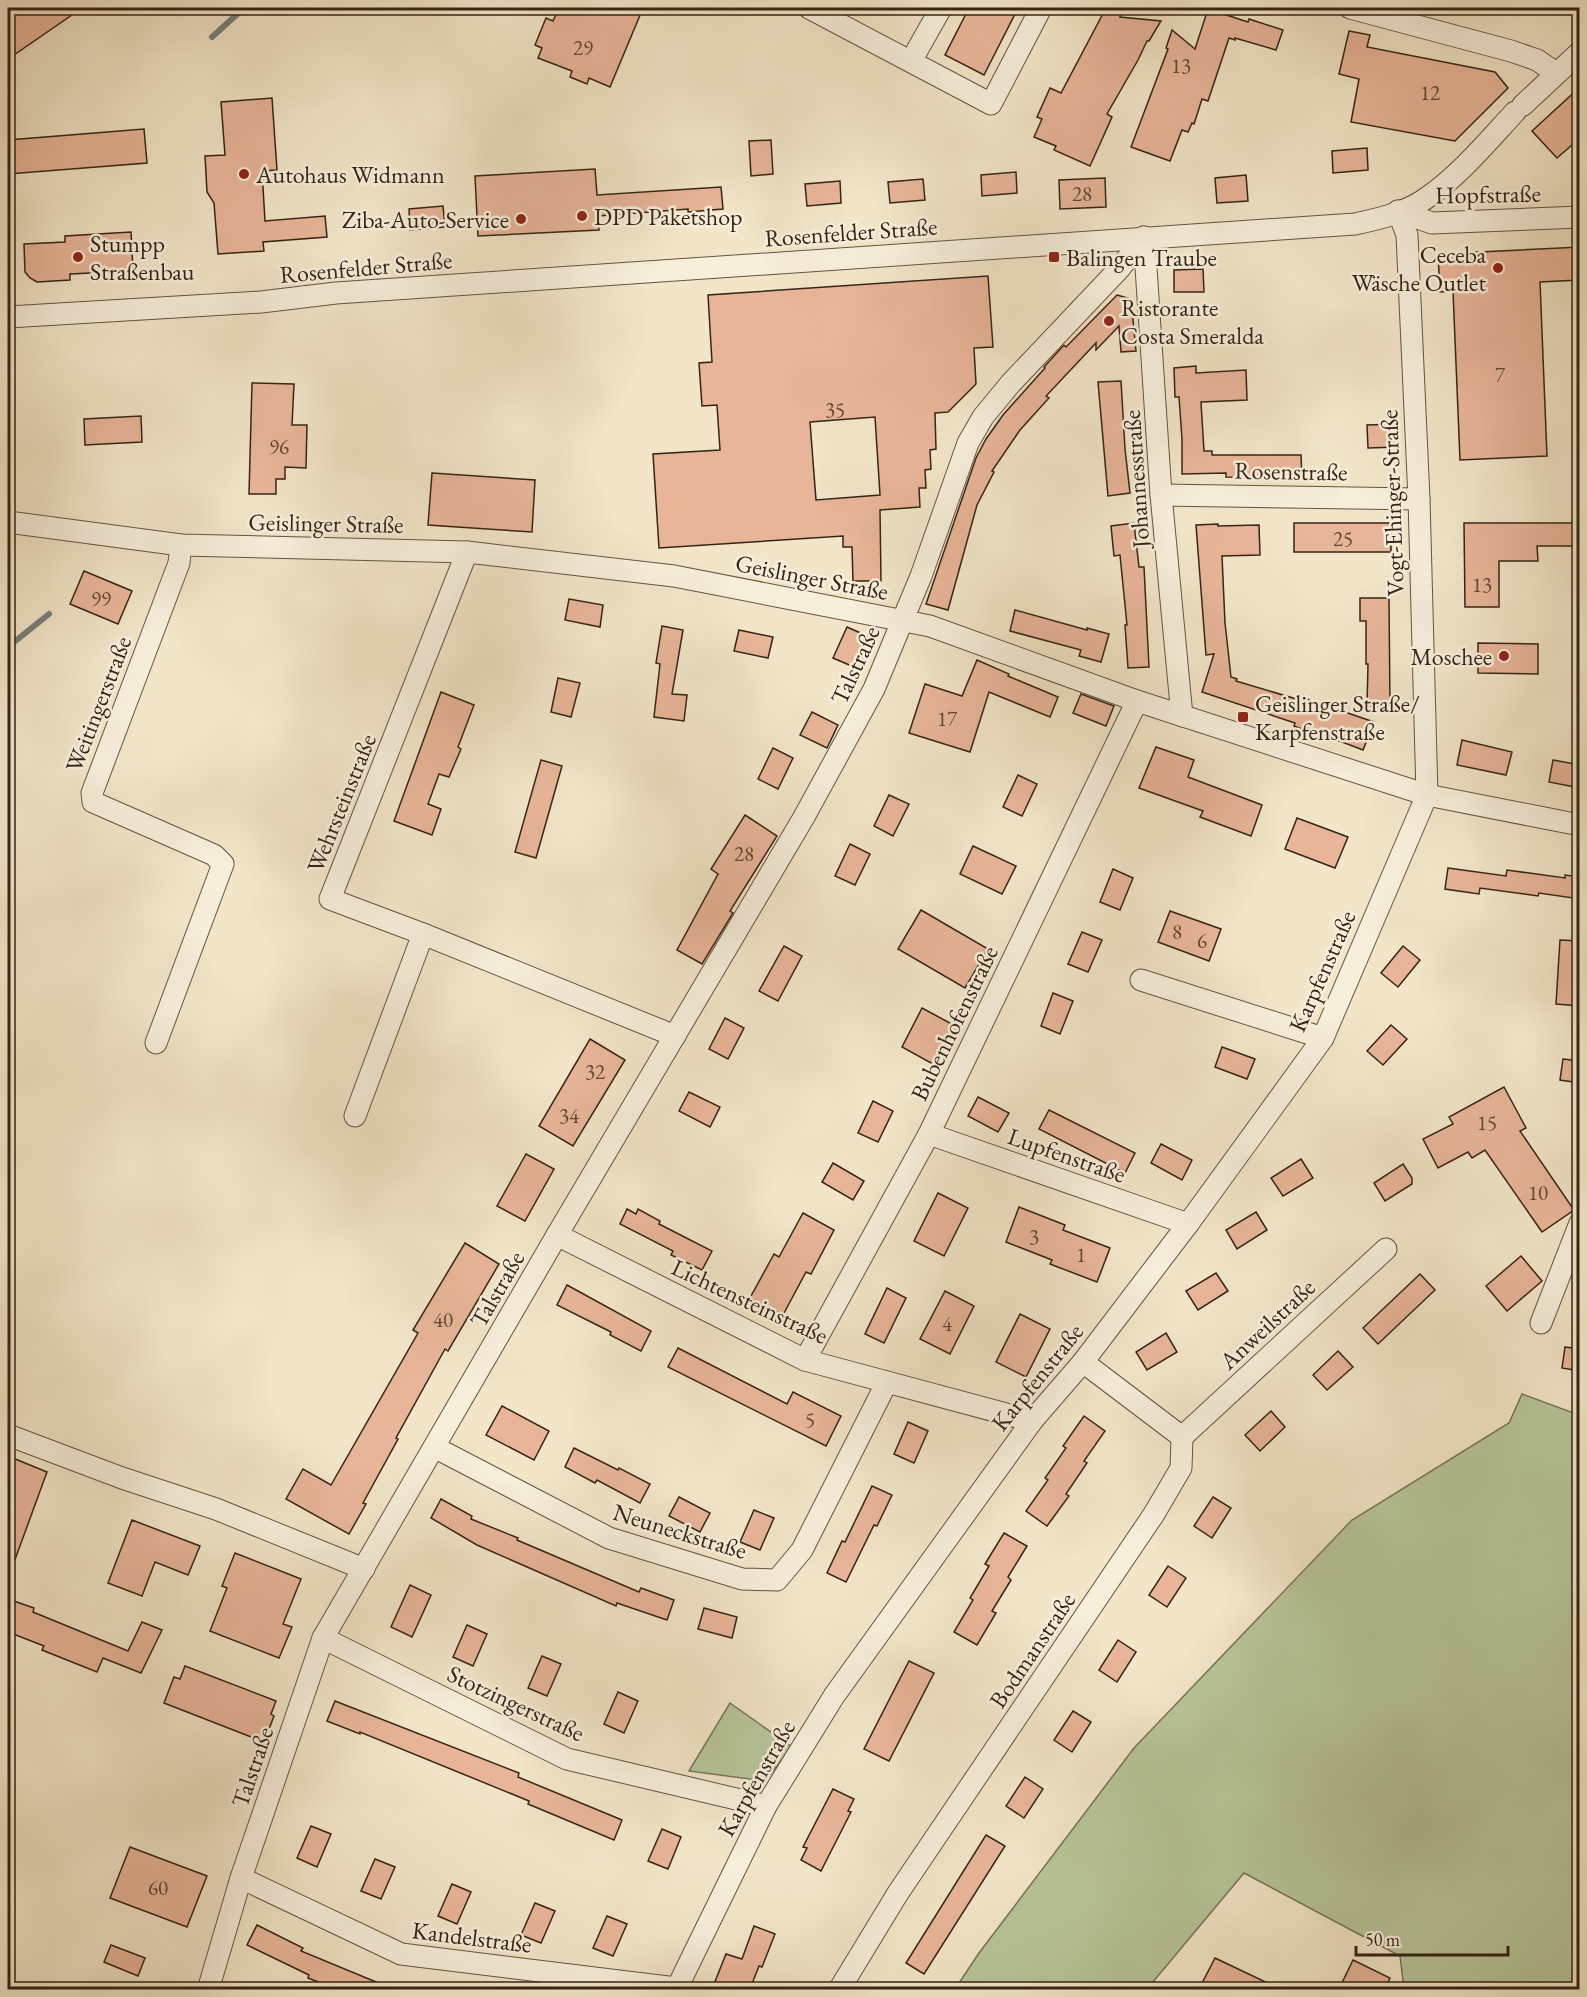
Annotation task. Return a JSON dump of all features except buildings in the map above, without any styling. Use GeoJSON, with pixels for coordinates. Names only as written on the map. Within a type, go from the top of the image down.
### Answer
{"type":"FeatureCollection","features":[{"type":"Feature","properties":{"kind":"street"},"geometry":{"type":"LineString","coordinates":[[808,8],[991,104],[1041,8]]}},
{"type":"Feature","properties":{"kind":"street"},"geometry":{"type":"LineString","coordinates":[[911,61],[941,8]]}},
{"type":"Feature","properties":{"kind":"street"},"geometry":{"type":"LineString","coordinates":[[1350,8],[1511,51],[1537,60],[1556,73]]}},
{"type":"Feature","properties":{"kind":"street","name":"Rosenfelder Straße"},"geometry":{"type":"LineString","coordinates":[[8,317],[261,302],[348,292],[1355,224],[1384,217],[1424,201],[1454,175],[1519,109],[1580,52]]}},
{"type":"Feature","properties":{"kind":"street","name":"Hopfstraße"},"geometry":{"type":"LineString","coordinates":[[1398,211],[1432,223],[1580,217]]}},
{"type":"Feature","properties":{"kind":"street","name":"Vogt-Ehinger-Straße"},"geometry":{"type":"LineString","coordinates":[[1398,211],[1407,235],[1419,499],[1427,795]]}},
{"type":"Feature","properties":{"kind":"street","name":"Johannesstraße"},"geometry":{"type":"LineString","coordinates":[[1144,237],[1161,495],[1182,716]]}},
{"type":"Feature","properties":{"kind":"street","name":"Talstraße"},"geometry":{"type":"LineString","coordinates":[[208,1989],[241,1878],[323,1638],[815,797],[874,690],[921,576],[968,443],[983,417],[1011,383],[1120,268],[1144,237]]}},
{"type":"Feature","properties":{"kind":"street","name":"Rosenstraße"},"geometry":{"type":"LineString","coordinates":[[1161,495],[1419,499]]}},
{"type":"Feature","properties":{"kind":"street","name":"Geislinger Straße"},"geometry":{"type":"LineString","coordinates":[[8,522],[181,545],[467,552],[674,576],[930,626],[1137,701],[1427,795],[1580,825]]}},
{"type":"Feature","properties":{"kind":"street","name":"Weitingerstraße"},"geometry":{"type":"LineString","coordinates":[[156,1043],[222,864],[214,855],[93,802],[92,793],[179,563],[181,545]]}},
{"type":"Feature","properties":{"kind":"street","name":"Wehrsteinstraße"},"geometry":{"type":"LineString","coordinates":[[423,934],[330,899],[467,552]]}},
{"type":"Feature","properties":{"kind":"street","name":"Bubenhofenstraße"},"geometry":{"type":"LineString","coordinates":[[805,1360],[929,1134],[1137,701]]}},
{"type":"Feature","properties":{"kind":"street","name":"Karpfenstraße"},"geometry":{"type":"LineString","coordinates":[[676,1989],[766,1806],[834,1696],[1032,1421],[1083,1362],[1188,1224],[1323,1038],[1427,795]]}},
{"type":"Feature","properties":{"kind":"street"},"geometry":{"type":"LineString","coordinates":[[354,1116],[423,934],[675,1036]]}},
{"type":"Feature","properties":{"kind":"street"},"geometry":{"type":"LineString","coordinates":[[1142,981],[1323,1038]]}},
{"type":"Feature","properties":{"kind":"street","name":"Lupfenstraße"},"geometry":{"type":"LineString","coordinates":[[929,1134],[1188,1224]]}},
{"type":"Feature","properties":{"kind":"street"},"geometry":{"type":"LineString","coordinates":[[1541,1323],[1580,1223]]}},
{"type":"Feature","properties":{"kind":"street","name":"Lichtensteinstraße"},"geometry":{"type":"LineString","coordinates":[[557,1235],[805,1360],[1032,1421]]}},
{"type":"Feature","properties":{"kind":"street","name":"Anweilstraße"},"geometry":{"type":"LineString","coordinates":[[1182,1437],[1386,1249]]}},
{"type":"Feature","properties":{"kind":"street"},"geometry":{"type":"LineString","coordinates":[[1083,1362],[1182,1437]]}},
{"type":"Feature","properties":{"kind":"street","name":"Neuneckstraße"},"geometry":{"type":"LineString","coordinates":[[434,1447],[609,1538],[742,1579],[777,1580],[802,1550],[887,1382]]}},
{"type":"Feature","properties":{"kind":"street"},"geometry":{"type":"LineString","coordinates":[[8,1435],[122,1478],[216,1509],[364,1569]]}},
{"type":"Feature","properties":{"kind":"street","name":"Bodmanstraße"},"geometry":{"type":"LineString","coordinates":[[839,1989],[898,1893],[1154,1514],[1181,1468],[1182,1437]]}},
{"type":"Feature","properties":{"kind":"street","name":"Stotzingerstraße"},"geometry":{"type":"LineString","coordinates":[[323,1638],[567,1759],[766,1806]]}},
{"type":"Feature","properties":{"kind":"street","name":"Kandelstraße"},"geometry":{"type":"LineString","coordinates":[[241,1878],[401,1954],[676,1989]]}},
{"type":"Feature","properties":{"kind":"green space"},"geometry":{"type":"Polygon","coordinates":[[[1522,1394],[1579,1415],[1579,1989],[1404,1989],[1400,1956],[1244,1873],[1147,1989],[955,1989],[979,1953],[1134,1748],[1352,1520],[1509,1423],[1522,1394]]]}},
{"type":"Feature","properties":{"kind":"green space"},"geometry":{"type":"Polygon","coordinates":[[[730,1703],[792,1747],[765,1781],[689,1771],[730,1703]]]}},
{"type":"Feature","properties":{"kind":"waterway"},"geometry":{"type":"LineString","coordinates":[[212,37],[244,8]]}},
{"type":"Feature","properties":{"kind":"waterway"},"geometry":{"type":"LineString","coordinates":[[8,647],[49,614]]}},
{"type":"Feature","properties":{"kind":"place","name":"Autohaus Widmann"},"geometry":{"type":"Point","coordinates":[244,174]}},
{"type":"Feature","properties":{"kind":"place","name":"DPD Paketshop"},"geometry":{"type":"Point","coordinates":[582,216]}},
{"type":"Feature","properties":{"kind":"place","name":"Ziba-Auto-Service"},"geometry":{"type":"Point","coordinates":[521,219]}},
{"type":"Feature","properties":{"kind":"place","name":"Stumpp Straßenbau"},"geometry":{"type":"Point","coordinates":[78,257]}},
{"type":"Feature","properties":{"kind":"place","name":"Balingen Traube"},"geometry":{"type":"Point","coordinates":[1054,257]}},
{"type":"Feature","properties":{"kind":"place","name":"Ceceba Wäsche Outlet"},"geometry":{"type":"Point","coordinates":[1498,268]}},
{"type":"Feature","properties":{"kind":"place","name":"Ristorante Costa Smeralda"},"geometry":{"type":"Point","coordinates":[1109,321]}},
{"type":"Feature","properties":{"kind":"place","name":"Moschee"},"geometry":{"type":"Point","coordinates":[1504,656]}},
{"type":"Feature","properties":{"kind":"place","name":"Geislinger Straße/ Karpfenstraße"},"geometry":{"type":"Point","coordinates":[1243,717]}}]}
